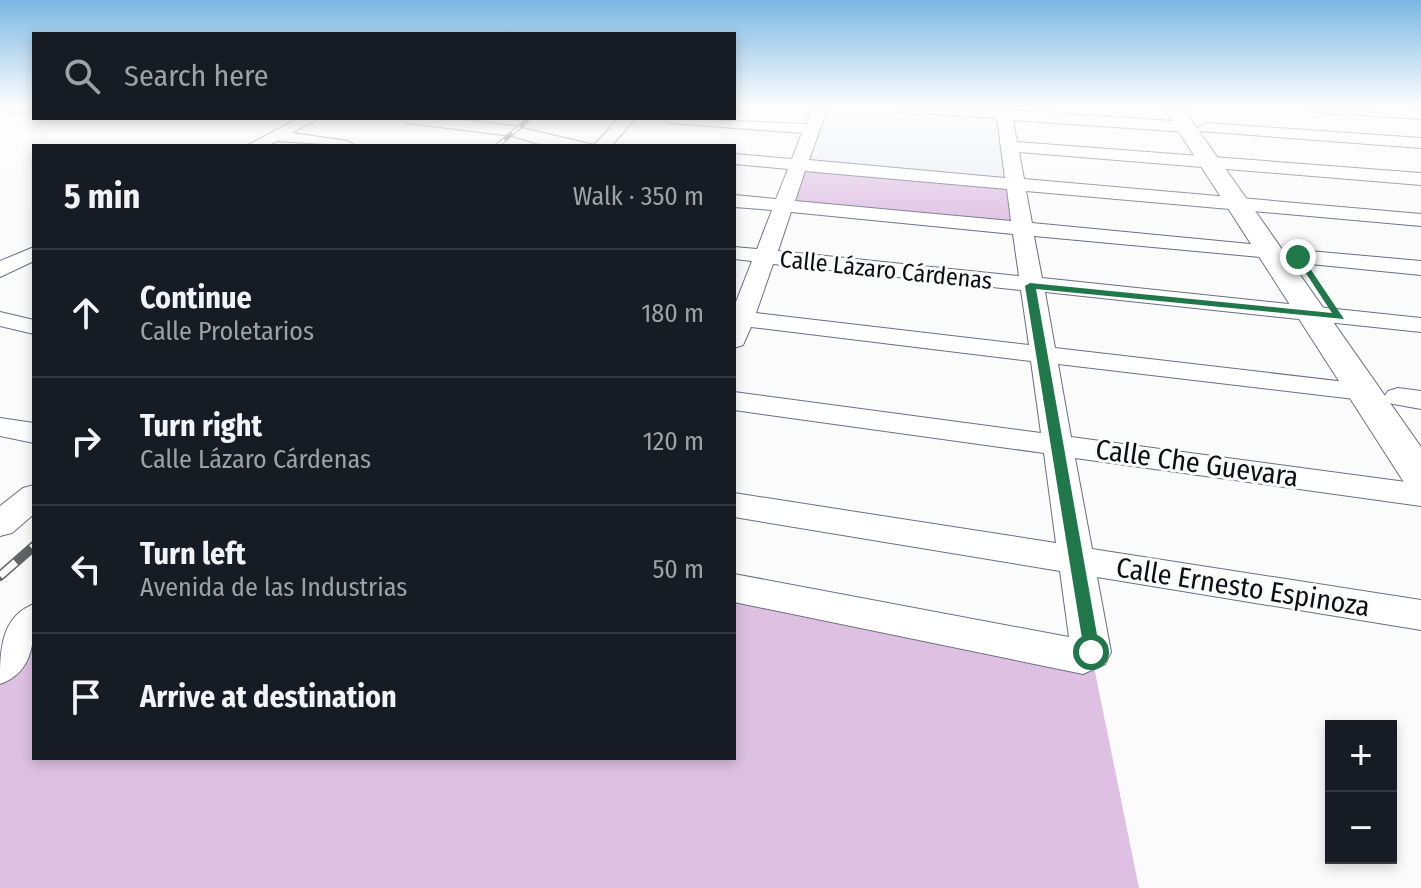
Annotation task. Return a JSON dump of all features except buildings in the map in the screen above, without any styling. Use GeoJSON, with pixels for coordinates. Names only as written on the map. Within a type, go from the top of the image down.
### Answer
{"type":"FeatureCollection","features":[{"type":"Feature","properties":{"kind":"main road"},"geometry":{"type":"LineString","coordinates":[[1211,148],[1326,315],[1363,392],[1421,477]]}},
{"type":"Feature","properties":{"kind":"main road"},"geometry":{"type":"LineString","coordinates":[[1326,315],[1409,398],[1421,430]]}},
{"type":"Feature","properties":{"kind":"street"},"geometry":{"type":"LineString","coordinates":[[804,148],[785,205],[737,325],[1041,354],[1363,392]]}},
{"type":"Feature","properties":{"kind":"street"},"geometry":{"type":"LineString","coordinates":[[736,588],[1089,657],[1091,645],[1007,148]]}},
{"type":"Feature","properties":{"kind":"street"},"geometry":{"type":"LineString","coordinates":[[1039,148],[1421,179]]}},
{"type":"Feature","properties":{"kind":"street"},"geometry":{"type":"LineString","coordinates":[[736,159],[1421,220]]}},
{"type":"Feature","properties":{"kind":"street"},"geometry":{"type":"LineString","coordinates":[[736,201],[1421,268]]}},
{"type":"Feature","properties":{"kind":"street","name":"Calle Lázaro Cárdenas"},"geometry":{"type":"LineString","coordinates":[[736,253],[1421,325]]}},
{"type":"Feature","properties":{"kind":"street"},"geometry":{"type":"LineString","coordinates":[[0,270],[32,254]]}},
{"type":"Feature","properties":{"kind":"street"},"geometry":{"type":"LineString","coordinates":[[0,319],[32,327]]}},
{"type":"Feature","properties":{"kind":"street","name":"Calle Che Guevara"},"geometry":{"type":"LineString","coordinates":[[736,401],[1421,495]]}},
{"type":"Feature","properties":{"kind":"street"},"geometry":{"type":"LineString","coordinates":[[0,427],[32,433]]}},
{"type":"Feature","properties":{"kind":"street"},"geometry":{"type":"LineString","coordinates":[[0,524],[32,498]]}},
{"type":"Feature","properties":{"kind":"street","name":"Calle Ernesto Espinoza"},"geometry":{"type":"LineString","coordinates":[[736,505],[1421,615]]}},
{"type":"Feature","properties":{"kind":"street"},"geometry":{"type":"LineString","coordinates":[[0,667],[32,623]]}},
{"type":"Feature","properties":{"kind":"shaded area"},"geometry":{"type":"Polygon","coordinates":[[[803,148],[1005,148],[1013,184],[797,164],[803,148]]]}},
{"type":"Feature","properties":{"kind":"shaded area"},"geometry":{"type":"Polygon","coordinates":[[[797,164],[1013,184],[1020,227],[785,205],[797,164]]]}},
{"type":"Feature","properties":{"kind":"shaded area"},"geometry":{"type":"Polygon","coordinates":[[[736,588],[1091,652],[1139,888],[0,888],[0,667],[32,623],[32,760],[736,760],[736,588]]]}},
{"type":"Feature","properties":{"kind":"railway"},"geometry":{"type":"LineString","coordinates":[[0,576],[32,548]]}},
{"type":"Feature","properties":{"kind":"route"},"geometry":{"type":"LineString","coordinates":[[1091,652],[1030,286],[1340,317],[1298,257]]}}]}
